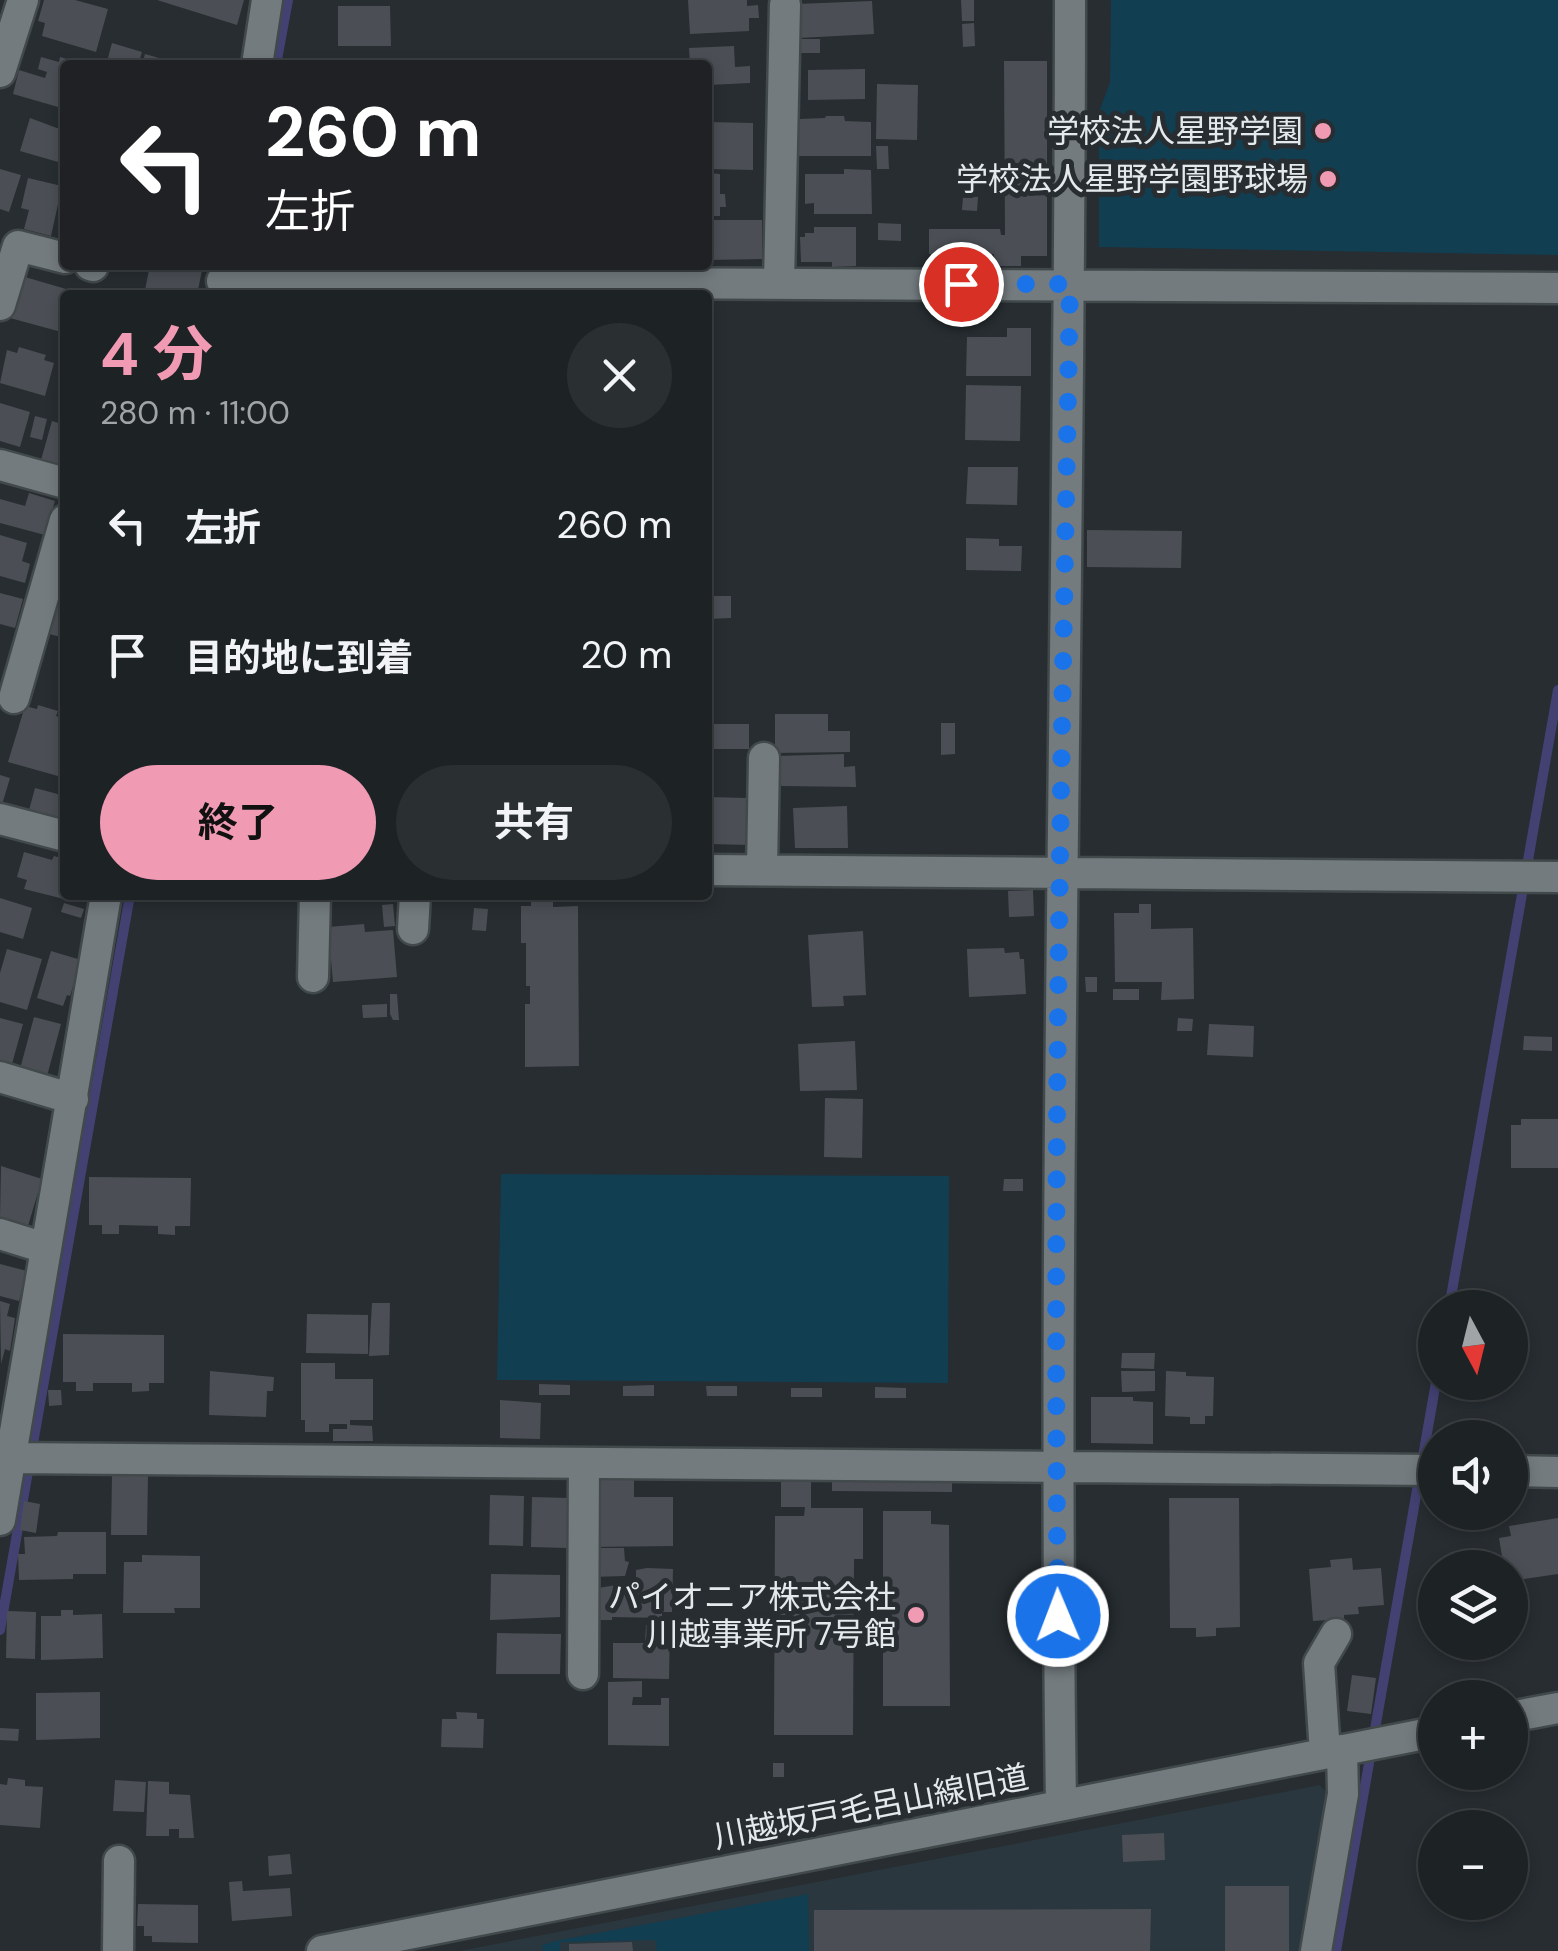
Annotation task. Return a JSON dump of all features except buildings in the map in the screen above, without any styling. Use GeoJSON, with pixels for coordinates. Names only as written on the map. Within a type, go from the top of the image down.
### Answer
{"type":"FeatureCollection","features":[{"type":"Feature","properties":{"kind":"street"},"geometry":{"type":"LineString","coordinates":[[0,72],[23,0]]}},
{"type":"Feature","properties":{"kind":"street"},"geometry":{"type":"LineString","coordinates":[[258,60],[267,0]]}},
{"type":"Feature","properties":{"kind":"street"},"geometry":{"type":"LineString","coordinates":[[1061,1804],[1056,1466],[1070,0]]}},
{"type":"Feature","properties":{"kind":"street"},"geometry":{"type":"LineString","coordinates":[[779,283],[785,5]]}},
{"type":"Feature","properties":{"kind":"street"},"geometry":{"type":"LineString","coordinates":[[0,305],[18,246],[60,257]]}},
{"type":"Feature","properties":{"kind":"street"},"geometry":{"type":"LineString","coordinates":[[222,280],[488,288],[598,281],[1558,288]]}},
{"type":"Feature","properties":{"kind":"street"},"geometry":{"type":"LineString","coordinates":[[0,465],[60,482]]}},
{"type":"Feature","properties":{"kind":"street"},"geometry":{"type":"LineString","coordinates":[[14,698],[60,537]]}},
{"type":"Feature","properties":{"kind":"street"},"geometry":{"type":"LineString","coordinates":[[762,870],[764,758]]}},
{"type":"Feature","properties":{"kind":"street"},"geometry":{"type":"LineString","coordinates":[[0,819],[60,835]]}},
{"type":"Feature","properties":{"kind":"street"},"geometry":{"type":"LineString","coordinates":[[712,870],[1558,877]]}},
{"type":"Feature","properties":{"kind":"street"},"geometry":{"type":"LineString","coordinates":[[0,1520],[105,900]]}},
{"type":"Feature","properties":{"kind":"street"},"geometry":{"type":"LineString","coordinates":[[313,977],[314,900]]}},
{"type":"Feature","properties":{"kind":"street"},"geometry":{"type":"LineString","coordinates":[[413,930],[415,900]]}},
{"type":"Feature","properties":{"kind":"street"},"geometry":{"type":"LineString","coordinates":[[0,1077],[73,1098]]}},
{"type":"Feature","properties":{"kind":"street"},"geometry":{"type":"LineString","coordinates":[[0,1234],[46,1248]]}},
{"type":"Feature","properties":{"kind":"street"},"geometry":{"type":"LineString","coordinates":[[9,1458],[1418,1470]]}},
{"type":"Feature","properties":{"kind":"street"},"geometry":{"type":"LineString","coordinates":[[584,1463],[584,1674]]}},
{"type":"Feature","properties":{"kind":"street"},"geometry":{"type":"LineString","coordinates":[[1528,1471],[1558,1472]]}},
{"type":"Feature","properties":{"kind":"street"},"geometry":{"type":"LineString","coordinates":[[1316,1951],[1353,1748],[1319,1662],[1336,1634]]}},
{"type":"Feature","properties":{"kind":"street"},"geometry":{"type":"LineString","coordinates":[[1528,1714],[1558,1708]]}},
{"type":"Feature","properties":{"kind":"street","name":"川越坂戸毛呂山線旧道"},"geometry":{"type":"LineString","coordinates":[[322,1951],[1418,1735]]}},
{"type":"Feature","properties":{"kind":"street"},"geometry":{"type":"LineString","coordinates":[[118,1951],[119,1861]]}},
{"type":"Feature","properties":{"kind":"shaded area","name":"学校法人星野学園野球場"},"geometry":{"type":"Polygon","coordinates":[[[1111,0],[1558,0],[1558,255],[1099,247],[1099,112],[1110,82],[1111,0]]]}},
{"type":"Feature","properties":{"kind":"shaded area"},"geometry":{"type":"Polygon","coordinates":[[[501,1174],[949,1176],[948,1383],[497,1380],[501,1174]]]}},
{"type":"Feature","properties":{"kind":"shaded area"},"geometry":{"type":"Polygon","coordinates":[[[1320,1785],[1334,1801],[1308,1951],[459,1951],[1320,1785]]]}},
{"type":"Feature","properties":{"kind":"shaded area"},"geometry":{"type":"Polygon","coordinates":[[[808,1894],[809,1951],[657,1951],[655,1940],[560,1942],[560,1951],[543,1951],[542,1945],[560,1940],[808,1894]]]}},
{"type":"Feature","properties":{"kind":"waterway"},"geometry":{"type":"LineString","coordinates":[[277,60],[288,0]]}},
{"type":"Feature","properties":{"kind":"waterway"},"geometry":{"type":"LineString","coordinates":[[1452,1290],[1558,690]]}},
{"type":"Feature","properties":{"kind":"waterway"},"geometry":{"type":"LineString","coordinates":[[0,1630],[129,900]]}},
{"type":"Feature","properties":{"kind":"waterway"},"geometry":{"type":"LineString","coordinates":[[1336,1951],[1433,1400]]}},
{"type":"Feature","properties":{"kind":"place","name":"学校法人星野学園"},"geometry":{"type":"Point","coordinates":[1323,131]}},
{"type":"Feature","properties":{"kind":"place","name":"学校法人星野学園野球場"},"geometry":{"type":"Point","coordinates":[1328,179]}},
{"type":"Feature","properties":{"kind":"place","name":"パイオニア株式会社 川越事業所 7号館"},"geometry":{"type":"Point","coordinates":[916,1615]}},
{"type":"Feature","properties":{"kind":"route"},"geometry":{"type":"LineString","coordinates":[[961,284],[1070,284],[1060,872],[1058,1616]]}}]}
